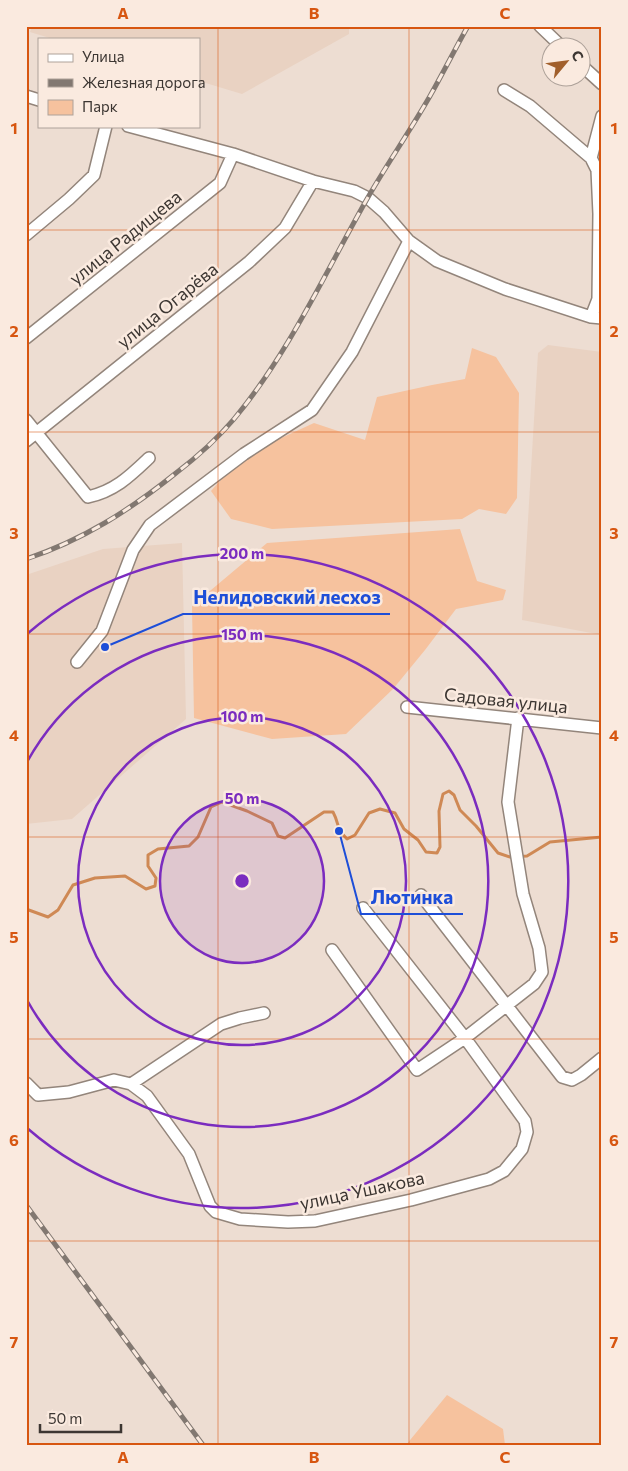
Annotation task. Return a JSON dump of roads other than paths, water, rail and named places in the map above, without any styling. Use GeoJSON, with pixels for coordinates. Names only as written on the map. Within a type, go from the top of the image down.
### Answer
{"type":"FeatureCollection","features":[{"type":"Feature","properties":{"kind":"street"},"geometry":{"type":"LineString","coordinates":[[540,26],[553,38]]}},
{"type":"Feature","properties":{"kind":"street"},"geometry":{"type":"LineString","coordinates":[[590,73],[602,84]]}},
{"type":"Feature","properties":{"kind":"street"},"geometry":{"type":"LineString","coordinates":[[136,128],[233,154],[313,181],[354,191],[368,198],[384,212],[409,241],[437,261],[504,289],[596,317],[599,214],[596,170],[591,158],[530,106],[504,90]]}},
{"type":"Feature","properties":{"kind":"street"},"geometry":{"type":"LineString","coordinates":[[26,96],[38,100]]}},
{"type":"Feature","properties":{"kind":"street"},"geometry":{"type":"LineString","coordinates":[[591,158],[602,116]]}},
{"type":"Feature","properties":{"kind":"street"},"geometry":{"type":"LineString","coordinates":[[26,235],[94,175],[106,128]]}},
{"type":"Feature","properties":{"kind":"street","name":"улица Радищева"},"geometry":{"type":"LineString","coordinates":[[26,338],[220,184],[233,154]]}},
{"type":"Feature","properties":{"kind":"street","name":"улица Огарёва"},"geometry":{"type":"LineString","coordinates":[[26,441],[249,262],[285,228],[313,181]]}},
{"type":"Feature","properties":{"kind":"street"},"geometry":{"type":"LineString","coordinates":[[78,662],[102,631],[133,550],[150,525],[244,454],[312,410],[352,352],[409,241]]}},
{"type":"Feature","properties":{"kind":"street"},"geometry":{"type":"LineString","coordinates":[[26,420],[88,496],[102,494],[124,481],[149,458]]}},
{"type":"Feature","properties":{"kind":"street","name":"Садовая улица"},"geometry":{"type":"LineString","coordinates":[[407,707],[602,728]]}},
{"type":"Feature","properties":{"kind":"street"},"geometry":{"type":"LineString","coordinates":[[332,950],[418,1070],[465,1038],[534,984],[542,972],[538,948],[523,894],[508,802],[518,718]]}},
{"type":"Feature","properties":{"kind":"street"},"geometry":{"type":"LineString","coordinates":[[421,895],[562,1077],[572,1080],[602,1058]]}},
{"type":"Feature","properties":{"kind":"street"},"geometry":{"type":"LineString","coordinates":[[363,908],[465,1038]]}},
{"type":"Feature","properties":{"kind":"street"},"geometry":{"type":"LineString","coordinates":[[26,1083],[38,1095],[69,1092],[114,1080],[132,1084],[221,1024],[264,1013]]}},
{"type":"Feature","properties":{"kind":"street","name":"улица Ушакова"},"geometry":{"type":"LineString","coordinates":[[132,1084],[147,1096],[189,1154],[210,1206],[216,1212],[240,1219],[288,1222],[315,1221],[411,1200],[489,1178],[504,1171],[522,1149],[527,1132],[525,1121],[465,1038]]}},
{"type":"Feature","properties":{"kind":"waterway"},"geometry":{"type":"LineString","coordinates":[[26,909],[48,917],[58,910],[73,885],[95,878],[125,876],[146,889],[155,886],[156,878],[148,866],[148,855],[158,849],[189,846],[198,837],[211,807],[222,802],[272,823],[278,836],[285,838],[324,812],[333,812],[339,829],[347,839],[355,835],[369,813],[380,809],[395,813],[404,829],[418,840],[426,852],[437,853],[440,847],[439,811],[443,794],[449,791],[454,795],[460,810],[498,853],[510,857],[527,856],[550,842],[602,837]]}},
{"type":"Feature","properties":{"kind":"railway"},"geometry":{"type":"LineString","coordinates":[[26,559],[67,543],[105,523],[159,487],[192,461],[234,419],[254,394],[289,340],[367,199],[430,96],[468,26]]}},
{"type":"Feature","properties":{"kind":"railway"},"geometry":{"type":"LineString","coordinates":[[26,1205],[203,1445]]}},
{"type":"Feature","properties":{"kind":"place","name":"Нелидовский лесхоз"},"geometry":{"type":"Point","coordinates":[105,647]}},
{"type":"Feature","properties":{"kind":"place","name":"Лютинка"},"geometry":{"type":"Point","coordinates":[339,831]}}]}
